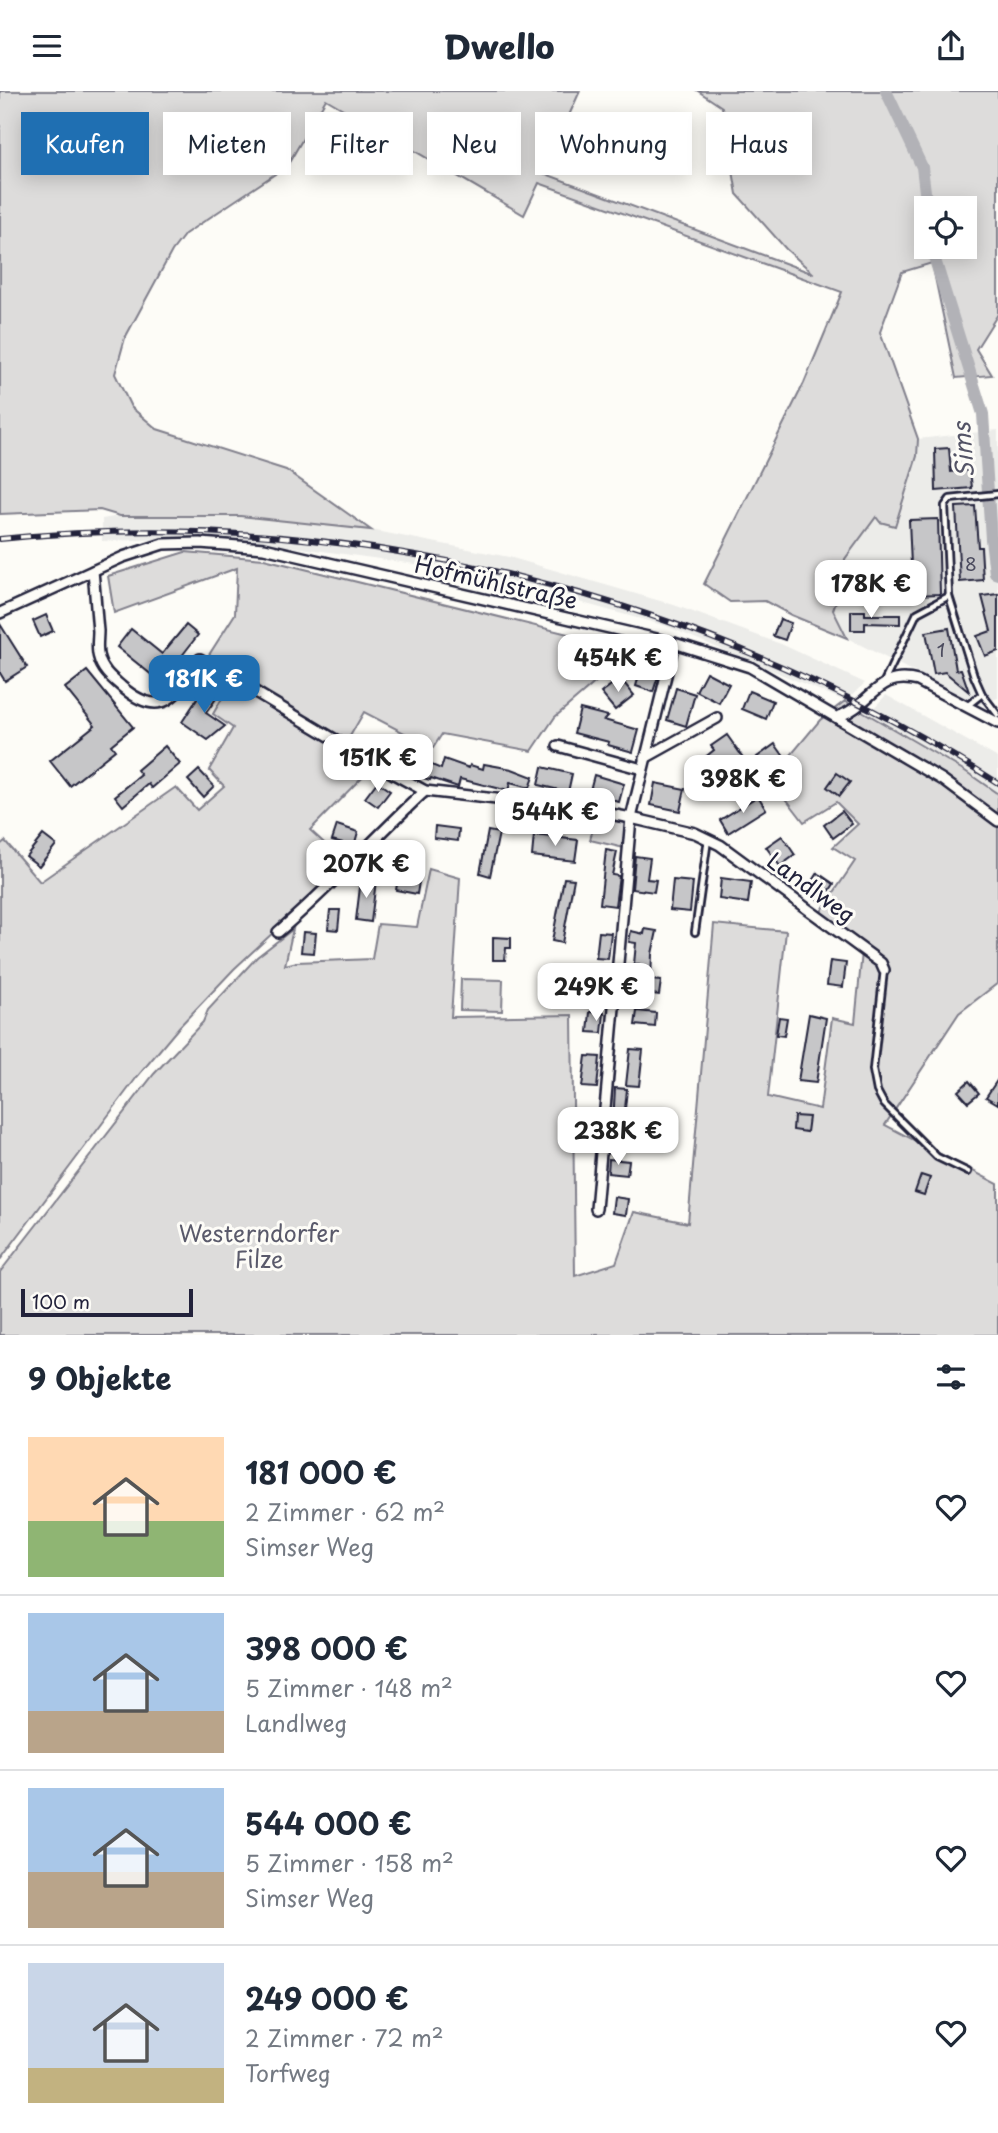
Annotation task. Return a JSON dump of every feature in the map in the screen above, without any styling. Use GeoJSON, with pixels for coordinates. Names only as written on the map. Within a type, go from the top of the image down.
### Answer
{"type":"FeatureCollection","features":[{"type":"Feature","properties":{"kind":"street","name":"Hofmühlstraße"},"geometry":{"type":"LineString","coordinates":[[0,613],[123,557],[163,544],[200,543],[264,548],[674,643],[750,667],[943,780],[998,821]]}},
{"type":"Feature","properties":{"kind":"street"},"geometry":{"type":"LineString","coordinates":[[93,571],[99,658],[106,673],[136,698],[151,704],[172,699],[200,659],[425,791],[313,902],[278,932]]}},
{"type":"Feature","properties":{"kind":"street"},"geometry":{"type":"LineString","coordinates":[[596,1209],[631,818],[674,643]]}},
{"type":"Feature","properties":{"kind":"street"},"geometry":{"type":"LineString","coordinates":[[839,719],[883,684],[897,679],[918,681],[998,723]]}},
{"type":"Feature","properties":{"kind":"street"},"geometry":{"type":"LineString","coordinates":[[645,758],[717,718]]}},
{"type":"Feature","properties":{"kind":"street"},"geometry":{"type":"LineString","coordinates":[[558,746],[642,769]]}},
{"type":"Feature","properties":{"kind":"street","name":"Landlweg"},"geometry":{"type":"LineString","coordinates":[[425,791],[584,809],[708,838],[873,957],[881,963],[884,970]]}},
{"type":"Feature","properties":{"kind":"lane"},"geometry":{"type":"LineString","coordinates":[[998,494],[950,499],[945,506],[949,596],[982,694],[998,715]]}},
{"type":"Feature","properties":{"kind":"lane"},"geometry":{"type":"LineString","coordinates":[[883,684],[917,613],[949,596]]}},
{"type":"Feature","properties":{"kind":"lane"},"geometry":{"type":"LineString","coordinates":[[966,707],[982,694]]}},
{"type":"Feature","properties":{"kind":"lane"},"geometry":{"type":"LineString","coordinates":[[695,933],[708,838]]}},
{"type":"Feature","properties":{"kind":"lane"},"geometry":{"type":"LineString","coordinates":[[884,970],[873,1060],[877,1091],[884,1104],[937,1157],[968,1172]]}},
{"type":"Feature","properties":{"kind":"shaded area"},"geometry":{"type":"Polygon","coordinates":[[[998,430],[998,698],[979,705],[847,638],[833,611],[842,585],[845,559],[877,516],[880,522],[895,525],[917,456],[918,439],[998,430]]]}},
{"type":"Feature","properties":{"kind":"shaded area"},"geometry":{"type":"Polygon","coordinates":[[[120,516],[240,516],[371,530],[509,557],[674,605],[781,644],[865,683],[845,701],[666,626],[539,591],[422,565],[244,540],[207,538],[102,541],[102,519],[120,516]]]}},
{"type":"Feature","properties":{"kind":"shaded area"},"geometry":{"type":"Polygon","coordinates":[[[886,695],[998,758],[998,794],[965,771],[867,715],[886,695]]]}},
{"type":"Feature","properties":{"kind":"green space"},"geometry":{"type":"Polygon","coordinates":[[[0,91],[580,91],[571,112],[535,112],[535,175],[548,175],[814,274],[786,249],[737,194],[734,175],[812,175],[812,112],[723,112],[722,107],[698,91],[998,91],[998,314],[976,349],[992,375],[956,378],[932,263],[902,272],[880,332],[918,439],[917,456],[895,526],[880,522],[876,517],[845,559],[842,584],[833,610],[847,638],[765,601],[730,602],[704,584],[804,383],[842,292],[539,183],[524,215],[456,175],[521,175],[521,112],[427,112],[427,158],[413,150],[413,112],[348,112],[326,99],[318,112],[305,112],[305,135],[291,159],[291,112],[163,112],[163,175],[274,175],[185,234],[172,251],[125,338],[115,374],[131,407],[157,429],[286,470],[371,530],[240,516],[120,516],[100,510],[0,514],[0,91]]]}},
{"type":"Feature","properties":{"kind":"green space"},"geometry":{"type":"Polygon","coordinates":[[[185,552],[264,559],[633,650],[555,717],[532,751],[442,734],[433,748],[364,712],[346,743],[207,658],[235,614],[237,568],[114,613],[108,576],[185,552]]]}},
{"type":"Feature","properties":{"kind":"green space"},"geometry":{"type":"Polygon","coordinates":[[[231,683],[372,767],[310,830],[347,864],[234,969],[179,1027],[137,1077],[0,1260],[0,845],[5,841],[40,882],[176,787],[197,810],[224,786],[209,770],[233,728],[213,714],[231,683]]]}},
{"type":"Feature","properties":{"kind":"green space","name":"Westerndorfer Filze"},"geometry":{"type":"Polygon","coordinates":[[[845,701],[965,771],[998,794],[998,983],[959,1013],[885,1125],[998,1184],[998,1335],[0,1335],[0,1272],[154,1074],[203,1022],[208,1010],[257,957],[293,929],[285,965],[297,962],[372,959],[378,924],[417,927],[429,869],[460,878],[451,1017],[572,1015],[575,1276],[616,1263],[634,1212],[688,1223],[714,924],[786,931],[768,1097],[820,1109],[832,1018],[855,1023],[862,952],[816,919],[855,861],[833,847],[858,824],[836,802],[804,822],[771,779],[820,720],[845,701]]]}},
{"type":"Feature","properties":{"kind":"green space"},"geometry":{"type":"Polygon","coordinates":[[[596,816],[625,823],[624,848],[590,840],[596,816]]]}},
{"type":"Feature","properties":{"kind":"green space"},"geometry":{"type":"Polygon","coordinates":[[[461,979],[503,980],[502,1011],[460,1010],[461,979]]]}},
{"type":"Feature","properties":{"kind":"building"},"geometry":{"type":"Polygon","coordinates":[[[949,448],[951,472],[970,470],[972,488],[936,491],[935,449],[949,448]]]}},
{"type":"Feature","properties":{"kind":"building"},"geometry":{"type":"Polygon","coordinates":[[[975,506],[983,580],[960,582],[956,507],[975,506]]]}},
{"type":"Feature","properties":{"kind":"building"},"geometry":{"type":"Polygon","coordinates":[[[938,519],[940,594],[915,595],[915,588],[890,589],[888,567],[911,565],[909,520],[938,519]]]}},
{"type":"Feature","properties":{"kind":"building"},"geometry":{"type":"Polygon","coordinates":[[[998,594],[998,651],[985,656],[977,636],[991,631],[982,596],[998,594]]]}},
{"type":"Feature","properties":{"kind":"building"},"geometry":{"type":"Polygon","coordinates":[[[851,611],[865,611],[865,615],[900,615],[900,624],[865,623],[865,630],[851,630],[851,611]]]}},
{"type":"Feature","properties":{"kind":"building"},"geometry":{"type":"Polygon","coordinates":[[[46,615],[53,631],[40,637],[33,621],[46,615]]]}},
{"type":"Feature","properties":{"kind":"building"},"geometry":{"type":"Polygon","coordinates":[[[780,619],[791,623],[785,640],[773,636],[780,619]]]}},
{"type":"Feature","properties":{"kind":"building"},"geometry":{"type":"Polygon","coordinates":[[[0,624],[27,667],[5,681],[0,673],[0,624]]]}},
{"type":"Feature","properties":{"kind":"building"},"geometry":{"type":"Polygon","coordinates":[[[186,625],[198,635],[174,666],[181,672],[168,688],[117,647],[131,629],[162,654],[186,625]]]}},
{"type":"Feature","properties":{"kind":"building"},"geometry":{"type":"Polygon","coordinates":[[[949,628],[956,670],[961,669],[969,692],[945,672],[934,674],[926,632],[949,628]]]}},
{"type":"Feature","properties":{"kind":"building"},"geometry":{"type":"Polygon","coordinates":[[[643,661],[661,667],[653,692],[636,686],[643,661]]]}},
{"type":"Feature","properties":{"kind":"building"},"geometry":{"type":"Polygon","coordinates":[[[87,671],[133,727],[111,745],[115,750],[70,786],[50,761],[95,725],[65,688],[87,671]]]}},
{"type":"Feature","properties":{"kind":"building"},"geometry":{"type":"Polygon","coordinates":[[[706,672],[729,684],[719,703],[696,691],[706,672]]]}},
{"type":"Feature","properties":{"kind":"building"},"geometry":{"type":"Polygon","coordinates":[[[620,678],[634,695],[615,710],[601,693],[620,678]]]}},
{"type":"Feature","properties":{"kind":"building"},"geometry":{"type":"Polygon","coordinates":[[[207,684],[220,693],[206,713],[225,726],[208,740],[182,722],[207,684]]]}},
{"type":"Feature","properties":{"kind":"building"},"geometry":{"type":"Polygon","coordinates":[[[676,688],[695,694],[686,726],[667,720],[676,688]]]}},
{"type":"Feature","properties":{"kind":"building"},"geometry":{"type":"Polygon","coordinates":[[[749,691],[773,701],[766,719],[742,709],[749,691]]]}},
{"type":"Feature","properties":{"kind":"building"},"geometry":{"type":"Polygon","coordinates":[[[580,709],[608,716],[604,720],[639,730],[633,752],[608,745],[609,742],[574,733],[580,709]]]}},
{"type":"Feature","properties":{"kind":"building"},"geometry":{"type":"Polygon","coordinates":[[[727,735],[744,759],[717,777],[720,780],[705,792],[688,771],[714,750],[711,746],[727,735]]]}},
{"type":"Feature","properties":{"kind":"building"},"geometry":{"type":"Polygon","coordinates":[[[775,744],[785,758],[767,771],[757,757],[775,744]]]}},
{"type":"Feature","properties":{"kind":"building"},"geometry":{"type":"Polygon","coordinates":[[[165,746],[180,764],[152,788],[149,784],[123,806],[115,796],[141,775],[137,770],[165,746]]]}},
{"type":"Feature","properties":{"kind":"building"},"geometry":{"type":"Polygon","coordinates":[[[400,746],[423,758],[422,761],[441,769],[444,759],[469,768],[470,765],[483,769],[484,764],[512,769],[533,777],[529,788],[510,783],[508,791],[460,779],[458,787],[414,775],[391,762],[400,746]]]}},
{"type":"Feature","properties":{"kind":"building"},"geometry":{"type":"Polygon","coordinates":[[[542,767],[572,774],[568,792],[538,785],[542,767]]]}},
{"type":"Feature","properties":{"kind":"building"},"geometry":{"type":"Polygon","coordinates":[[[199,770],[214,786],[203,797],[188,780],[199,770]]]}},
{"type":"Feature","properties":{"kind":"building"},"geometry":{"type":"Polygon","coordinates":[[[837,773],[850,782],[839,796],[827,787],[837,773]]]}},
{"type":"Feature","properties":{"kind":"building"},"geometry":{"type":"Polygon","coordinates":[[[594,775],[624,784],[619,802],[589,794],[594,775]]]}},
{"type":"Feature","properties":{"kind":"building"},"geometry":{"type":"Polygon","coordinates":[[[377,782],[390,791],[378,807],[365,798],[377,782]]]}},
{"type":"Feature","properties":{"kind":"building"},"geometry":{"type":"Polygon","coordinates":[[[655,783],[685,789],[680,811],[651,805],[655,783]]]}},
{"type":"Feature","properties":{"kind":"building"},"geometry":{"type":"Polygon","coordinates":[[[758,796],[766,809],[728,833],[720,820],[758,796]]]}},
{"type":"Feature","properties":{"kind":"building"},"geometry":{"type":"Polygon","coordinates":[[[842,811],[852,824],[833,838],[824,825],[842,811]]]}},
{"type":"Feature","properties":{"kind":"building"},"geometry":{"type":"Polygon","coordinates":[[[337,825],[358,832],[354,846],[332,840],[337,825]]]}},
{"type":"Feature","properties":{"kind":"building"},"geometry":{"type":"Polygon","coordinates":[[[435,826],[459,829],[458,841],[434,838],[435,826]]]}},
{"type":"Feature","properties":{"kind":"building"},"geometry":{"type":"Polygon","coordinates":[[[488,831],[499,833],[490,876],[480,873],[488,831]]]}},
{"type":"Feature","properties":{"kind":"building"},"geometry":{"type":"Polygon","coordinates":[[[43,835],[56,845],[39,866],[26,856],[43,835]]]}},
{"type":"Feature","properties":{"kind":"building"},"geometry":{"type":"Polygon","coordinates":[[[534,835],[578,840],[575,861],[532,856],[534,835]]]}},
{"type":"Feature","properties":{"kind":"building"},"geometry":{"type":"Polygon","coordinates":[[[782,836],[795,855],[780,866],[766,847],[782,836]]]}},
{"type":"Feature","properties":{"kind":"building"},"geometry":{"type":"Polygon","coordinates":[[[606,850],[617,852],[612,875],[619,876],[615,906],[600,904],[606,850]]]}},
{"type":"Feature","properties":{"kind":"building"},"geometry":{"type":"Polygon","coordinates":[[[635,856],[650,858],[647,879],[656,880],[654,892],[632,889],[635,856]]]}},
{"type":"Feature","properties":{"kind":"building"},"geometry":{"type":"Polygon","coordinates":[[[399,872],[420,876],[417,894],[396,890],[399,872]]]}},
{"type":"Feature","properties":{"kind":"building"},"geometry":{"type":"Polygon","coordinates":[[[818,873],[834,884],[822,902],[813,896],[815,892],[809,887],[818,873]]]}},
{"type":"Feature","properties":{"kind":"building"},"geometry":{"type":"Polygon","coordinates":[[[564,878],[574,879],[562,943],[552,941],[564,878]]]}},
{"type":"Feature","properties":{"kind":"building"},"geometry":{"type":"Polygon","coordinates":[[[721,878],[751,882],[748,903],[719,899],[721,878]]]}},
{"type":"Feature","properties":{"kind":"building"},"geometry":{"type":"Polygon","coordinates":[[[361,879],[376,880],[371,922],[356,920],[361,879]]]}},
{"type":"Feature","properties":{"kind":"building"},"geometry":{"type":"Polygon","coordinates":[[[673,880],[693,882],[690,912],[670,910],[673,880]]]}},
{"type":"Feature","properties":{"kind":"building"},"geometry":{"type":"Polygon","coordinates":[[[330,910],[340,910],[338,930],[328,929],[330,910]]]}},
{"type":"Feature","properties":{"kind":"building"},"geometry":{"type":"Polygon","coordinates":[[[645,929],[657,931],[652,954],[651,980],[661,981],[659,995],[636,992],[639,964],[634,964],[636,943],[629,942],[631,931],[644,934],[645,929]]]}},
{"type":"Feature","properties":{"kind":"building"},"geometry":{"type":"Polygon","coordinates":[[[303,932],[316,933],[314,953],[301,952],[303,932]]]}},
{"type":"Feature","properties":{"kind":"building"},"geometry":{"type":"Polygon","coordinates":[[[599,932],[611,933],[608,959],[596,958],[599,932]]]}},
{"type":"Feature","properties":{"kind":"building"},"geometry":{"type":"Polygon","coordinates":[[[493,937],[511,938],[511,948],[506,948],[505,960],[493,960],[493,937]]]}},
{"type":"Feature","properties":{"kind":"building"},"geometry":{"type":"Polygon","coordinates":[[[830,961],[846,963],[843,987],[827,985],[830,961]]]}},
{"type":"Feature","properties":{"kind":"building"},"geometry":{"type":"Polygon","coordinates":[[[637,1011],[656,1013],[655,1027],[635,1025],[637,1011]]]}},
{"type":"Feature","properties":{"kind":"building"},"geometry":{"type":"Polygon","coordinates":[[[590,1012],[604,1013],[602,1033],[588,1032],[590,1012]]]}},
{"type":"Feature","properties":{"kind":"building"},"geometry":{"type":"Polygon","coordinates":[[[809,1014],[826,1018],[816,1083],[798,1081],[809,1014]]]}},
{"type":"Feature","properties":{"kind":"building"},"geometry":{"type":"Polygon","coordinates":[[[779,1017],[787,1018],[784,1036],[776,1035],[779,1017]]]}},
{"type":"Feature","properties":{"kind":"building"},"geometry":{"type":"Polygon","coordinates":[[[630,1049],[643,1050],[639,1086],[626,1085],[630,1049]]]}},
{"type":"Feature","properties":{"kind":"building"},"geometry":{"type":"Polygon","coordinates":[[[586,1056],[600,1057],[597,1088],[582,1087],[586,1056]]]}},
{"type":"Feature","properties":{"kind":"building"},"geometry":{"type":"Polygon","coordinates":[[[998,1079],[998,1104],[986,1097],[998,1079]]]}},
{"type":"Feature","properties":{"kind":"building"},"geometry":{"type":"Polygon","coordinates":[[[969,1081],[979,1093],[968,1102],[958,1091],[969,1081]]]}},
{"type":"Feature","properties":{"kind":"building"},"geometry":{"type":"Polygon","coordinates":[[[615,1088],[627,1089],[625,1109],[641,1111],[640,1144],[614,1141],[615,1088]]]}},
{"type":"Feature","properties":{"kind":"building"},"geometry":{"type":"Polygon","coordinates":[[[582,1113],[595,1114],[593,1137],[579,1136],[582,1113]]]}},
{"type":"Feature","properties":{"kind":"building"},"geometry":{"type":"Polygon","coordinates":[[[794,1116],[809,1117],[807,1132],[793,1130],[794,1116]]]}},
{"type":"Feature","properties":{"kind":"building"},"geometry":{"type":"Polygon","coordinates":[[[609,1159],[629,1161],[627,1175],[608,1173],[609,1159]]]}},
{"type":"Feature","properties":{"kind":"building"},"geometry":{"type":"Polygon","coordinates":[[[921,1175],[930,1178],[924,1195],[915,1192],[921,1175]]]}},
{"type":"Feature","properties":{"kind":"building"},"geometry":{"type":"Polygon","coordinates":[[[614,1197],[628,1199],[626,1215],[612,1213],[614,1197]]]}},
{"type":"Feature","properties":{"kind":"waterway","name":"Sims"},"geometry":{"type":"LineString","coordinates":[[886,91],[922,167],[926,196]]}},
{"type":"Feature","properties":{"kind":"waterway","name":"Sims"},"geometry":{"type":"LineString","coordinates":[[935,259],[983,414],[991,539],[995,573],[998,574]]}},
{"type":"Feature","properties":{"kind":"railway"},"geometry":{"type":"LineString","coordinates":[[0,539],[130,531],[261,535],[391,551],[519,577],[645,614],[767,661],[885,717],[998,783]]}}]}
